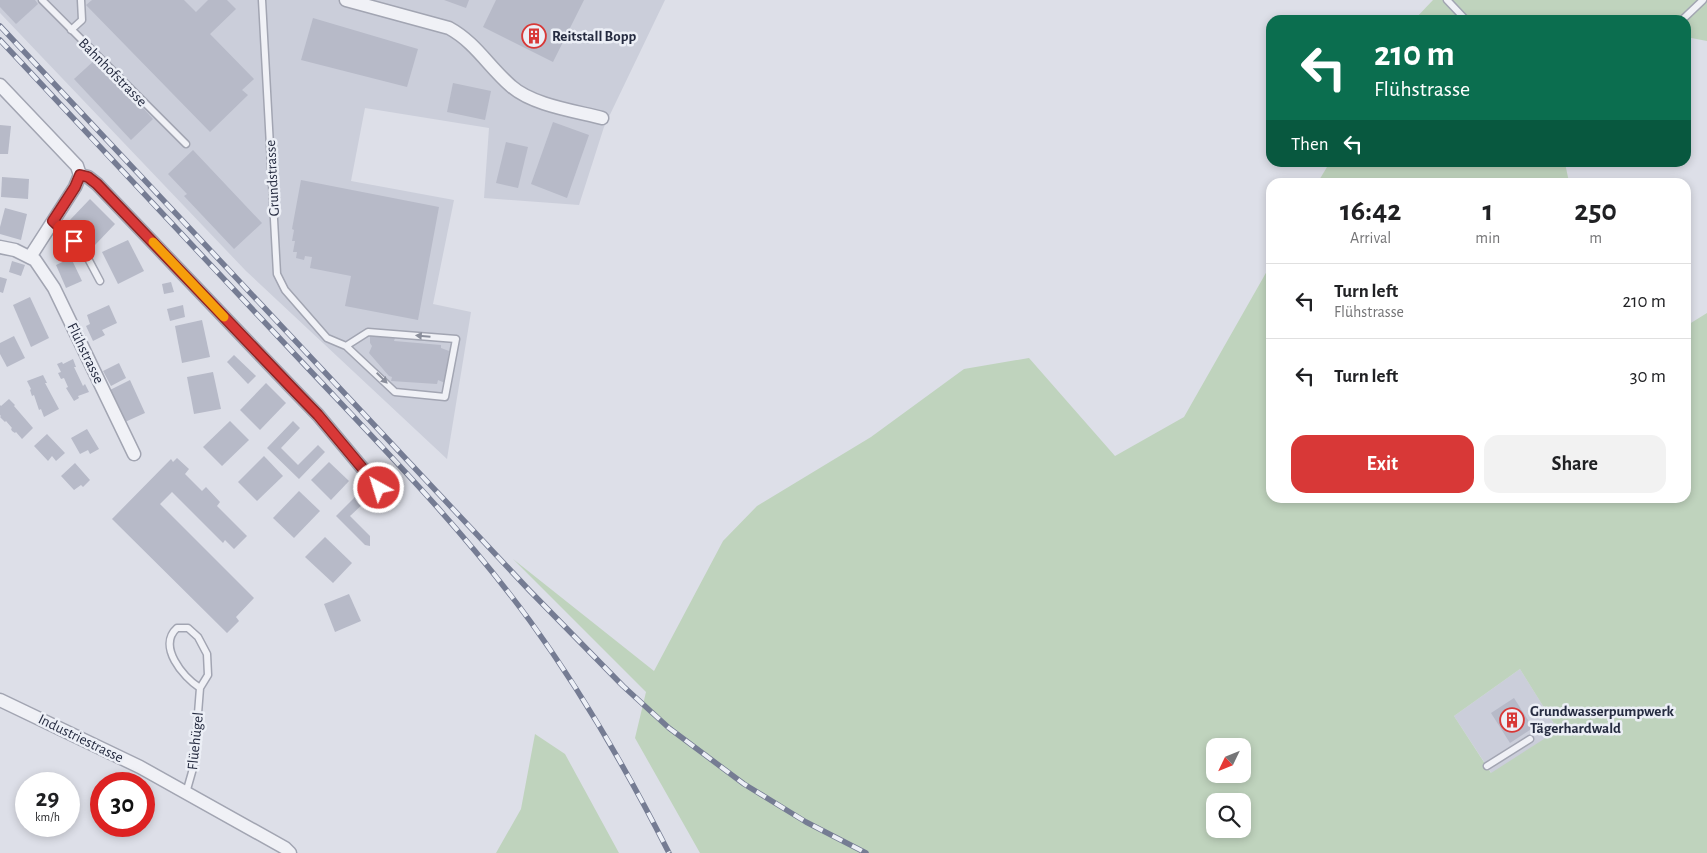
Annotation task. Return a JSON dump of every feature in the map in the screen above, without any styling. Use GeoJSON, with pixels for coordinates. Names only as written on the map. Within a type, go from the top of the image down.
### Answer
{"type":"FeatureCollection","features":[{"type":"Feature","properties":{"kind":"street"},"geometry":{"type":"LineString","coordinates":[[346,0],[449,28],[462,35],[512,88],[540,102],[602,118]]}},
{"type":"Feature","properties":{"kind":"street"},"geometry":{"type":"LineString","coordinates":[[0,85],[77,166],[80,175],[75,187],[30,257]]}},
{"type":"Feature","properties":{"kind":"street"},"geometry":{"type":"LineString","coordinates":[[80,175],[88,177],[97,184],[318,415],[379,488]]}},
{"type":"Feature","properties":{"kind":"street","name":"Flühstrasse"},"geometry":{"type":"LineString","coordinates":[[0,247],[15,250],[35,260],[54,288],[134,454]]}},
{"type":"Feature","properties":{"kind":"street","name":"Industriestrasse"},"geometry":{"type":"LineString","coordinates":[[0,700],[140,767],[285,848],[290,853]]}},
{"type":"Feature","properties":{"kind":"lane","name":"Bahnhofstrasse"},"geometry":{"type":"LineString","coordinates":[[42,0],[186,144]]}},
{"type":"Feature","properties":{"kind":"lane"},"geometry":{"type":"LineString","coordinates":[[71,30],[82,20],[81,0]]}},
{"type":"Feature","properties":{"kind":"lane","name":"Grundstrasse"},"geometry":{"type":"LineString","coordinates":[[262,0],[277,274],[285,290],[327,338],[346,346]]}},
{"type":"Feature","properties":{"kind":"lane"},"geometry":{"type":"LineString","coordinates":[[1447,0],[1461,15]]}},
{"type":"Feature","properties":{"kind":"lane"},"geometry":{"type":"LineString","coordinates":[[1687,15],[1703,0]]}},
{"type":"Feature","properties":{"kind":"lane"},"geometry":{"type":"LineString","coordinates":[[53,221],[84,251],[100,281]]}},
{"type":"Feature","properties":{"kind":"lane"},"geometry":{"type":"LineString","coordinates":[[368,332],[456,339],[445,397],[395,392],[346,346],[368,332]]}},
{"type":"Feature","properties":{"kind":"lane","name":"Flüehügel"},"geometry":{"type":"LineString","coordinates":[[186,793],[194,765],[200,688],[208,675],[207,654],[198,637],[188,628],[177,628],[170,637],[171,654],[189,681],[200,688]]}},
{"type":"Feature","properties":{"kind":"lane"},"geometry":{"type":"LineString","coordinates":[[1487,766],[1530,739]]}},
{"type":"Feature","properties":{"kind":"shaded area"},"geometry":{"type":"Polygon","coordinates":[[[0,0],[665,0],[604,127],[579,205],[484,198],[489,128],[365,108],[351,181],[454,200],[433,304],[471,312],[447,459],[246,271],[0,13],[0,0]]]}},
{"type":"Feature","properties":{"kind":"shaded area"},"geometry":{"type":"Polygon","coordinates":[[[1520,669],[1558,730],[1492,774],[1454,716],[1520,669]]]}},
{"type":"Feature","properties":{"kind":"green space"},"geometry":{"type":"Polygon","coordinates":[[[1433,0],[1707,0],[1707,41],[1691,38],[1691,15],[1419,15],[1433,0]]]}},
{"type":"Feature","properties":{"kind":"green space"},"geometry":{"type":"Polygon","coordinates":[[[1327,167],[1566,167],[1568,178],[1320,178],[1327,167]]]}},
{"type":"Feature","properties":{"kind":"green space"},"geometry":{"type":"Polygon","coordinates":[[[1266,273],[1266,503],[1691,503],[1691,323],[1707,313],[1707,853],[700,853],[635,738],[646,692],[513,559],[654,671],[723,541],[757,506],[871,437],[964,369],[1029,358],[1115,456],[1184,417],[1266,273]],[[1520,669],[1454,716],[1491,773],[1558,730],[1520,669]]]}},
{"type":"Feature","properties":{"kind":"green space"},"geometry":{"type":"Polygon","coordinates":[[[535,734],[565,754],[619,853],[496,853],[521,809],[535,734]]]}},
{"type":"Feature","properties":{"kind":"building"},"geometry":{"type":"Polygon","coordinates":[[[0,0],[35,0],[38,4],[16,24],[0,7],[0,0]]]}},
{"type":"Feature","properties":{"kind":"building"},"geometry":{"type":"Polygon","coordinates":[[[92,0],[184,0],[196,12],[208,0],[227,0],[236,9],[210,34],[254,79],[242,90],[248,95],[210,132],[86,5],[92,0]]]}},
{"type":"Feature","properties":{"kind":"building"},"geometry":{"type":"Polygon","coordinates":[[[444,0],[469,0],[466,8],[444,0]]]}},
{"type":"Feature","properties":{"kind":"building","name":"Reitstall Bopp"},"geometry":{"type":"Polygon","coordinates":[[[496,0],[584,0],[553,62],[483,27],[496,0]]]}},
{"type":"Feature","properties":{"kind":"building"},"geometry":{"type":"Polygon","coordinates":[[[313,18],[418,49],[407,87],[301,60],[313,18]]]}},
{"type":"Feature","properties":{"kind":"building"},"geometry":{"type":"Polygon","coordinates":[[[97,58],[153,119],[131,140],[74,79],[97,58]]]}},
{"type":"Feature","properties":{"kind":"building"},"geometry":{"type":"Polygon","coordinates":[[[453,83],[491,91],[485,120],[447,112],[453,83]]]}},
{"type":"Feature","properties":{"kind":"building"},"geometry":{"type":"Polygon","coordinates":[[[553,122],[589,135],[567,198],[531,184],[553,122]]]}},
{"type":"Feature","properties":{"kind":"building"},"geometry":{"type":"Polygon","coordinates":[[[0,125],[11,126],[8,154],[0,154],[0,125]]]}},
{"type":"Feature","properties":{"kind":"building"},"geometry":{"type":"Polygon","coordinates":[[[506,142],[528,147],[518,188],[496,183],[506,142]]]}},
{"type":"Feature","properties":{"kind":"building"},"geometry":{"type":"Polygon","coordinates":[[[193,150],[262,223],[234,249],[184,196],[187,194],[168,174],[193,150]]]}},
{"type":"Feature","properties":{"kind":"building"},"geometry":{"type":"Polygon","coordinates":[[[2,177],[29,179],[28,199],[1,197],[2,177]]]}},
{"type":"Feature","properties":{"kind":"building"},"geometry":{"type":"Polygon","coordinates":[[[301,180],[439,207],[418,320],[345,306],[351,276],[310,268],[312,257],[305,256],[304,260],[296,258],[297,252],[293,252],[295,241],[292,241],[294,230],[292,229],[301,180]]]}},
{"type":"Feature","properties":{"kind":"building"},"geometry":{"type":"Polygon","coordinates":[[[90,199],[115,224],[95,245],[69,221],[90,199]]]}},
{"type":"Feature","properties":{"kind":"building"},"geometry":{"type":"Polygon","coordinates":[[[5,208],[27,214],[21,240],[0,234],[5,208]]]}},
{"type":"Feature","properties":{"kind":"building"},"geometry":{"type":"Polygon","coordinates":[[[128,240],[144,271],[118,284],[102,252],[128,240]]]}},
{"type":"Feature","properties":{"kind":"building"},"geometry":{"type":"Polygon","coordinates":[[[71,258],[82,281],[66,288],[56,265],[71,258]]]}},
{"type":"Feature","properties":{"kind":"building"},"geometry":{"type":"Polygon","coordinates":[[[12,261],[25,265],[21,276],[9,272],[12,261]]]}},
{"type":"Feature","properties":{"kind":"building"},"geometry":{"type":"Polygon","coordinates":[[[0,277],[7,279],[3,293],[0,292],[0,277]]]}},
{"type":"Feature","properties":{"kind":"building"},"geometry":{"type":"Polygon","coordinates":[[[171,282],[174,292],[164,294],[162,284],[171,282]]]}},
{"type":"Feature","properties":{"kind":"building"},"geometry":{"type":"Polygon","coordinates":[[[30,297],[49,338],[31,347],[13,305],[30,297]]]}},
{"type":"Feature","properties":{"kind":"building"},"geometry":{"type":"Polygon","coordinates":[[[109,305],[117,323],[102,330],[105,335],[93,341],[86,326],[90,324],[87,315],[109,305]]]}},
{"type":"Feature","properties":{"kind":"building"},"geometry":{"type":"Polygon","coordinates":[[[183,305],[185,317],[170,321],[167,309],[183,305]]]}},
{"type":"Feature","properties":{"kind":"building"},"geometry":{"type":"Polygon","coordinates":[[[202,320],[210,357],[182,363],[175,326],[202,320]]]}},
{"type":"Feature","properties":{"kind":"building"},"geometry":{"type":"Polygon","coordinates":[[[14,336],[25,358],[7,367],[0,354],[0,343],[14,336]]]}},
{"type":"Feature","properties":{"kind":"building"},"geometry":{"type":"Polygon","coordinates":[[[370,336],[395,338],[394,341],[441,345],[441,348],[449,351],[445,383],[438,380],[437,384],[391,381],[392,377],[369,353],[372,346],[370,336]]]}},
{"type":"Feature","properties":{"kind":"building"},"geometry":{"type":"Polygon","coordinates":[[[234,355],[256,376],[248,384],[227,362],[234,355]]]}},
{"type":"Feature","properties":{"kind":"building"},"geometry":{"type":"Polygon","coordinates":[[[73,359],[76,367],[74,367],[83,386],[85,384],[89,392],[78,396],[79,398],[74,401],[66,388],[68,387],[64,378],[61,379],[58,373],[61,372],[57,364],[62,362],[63,364],[73,359]]]}},
{"type":"Feature","properties":{"kind":"building"},"geometry":{"type":"Polygon","coordinates":[[[119,363],[126,378],[111,386],[103,371],[119,363]]]}},
{"type":"Feature","properties":{"kind":"building"},"geometry":{"type":"Polygon","coordinates":[[[213,372],[221,409],[194,414],[187,377],[213,372]]]}},
{"type":"Feature","properties":{"kind":"building"},"geometry":{"type":"Polygon","coordinates":[[[43,375],[47,383],[45,383],[59,409],[44,417],[41,409],[39,410],[34,395],[32,396],[27,381],[43,375]]]}},
{"type":"Feature","properties":{"kind":"building"},"geometry":{"type":"Polygon","coordinates":[[[130,380],[145,413],[125,422],[110,390],[130,380]]]}},
{"type":"Feature","properties":{"kind":"building"},"geometry":{"type":"Polygon","coordinates":[[[266,383],[286,403],[260,430],[240,410],[266,383]]]}},
{"type":"Feature","properties":{"kind":"building"},"geometry":{"type":"Polygon","coordinates":[[[9,399],[33,428],[22,439],[0,417],[0,405],[9,399]]]}},
{"type":"Feature","properties":{"kind":"building"},"geometry":{"type":"Polygon","coordinates":[[[230,421],[249,440],[222,466],[203,447],[230,421]]]}},
{"type":"Feature","properties":{"kind":"building"},"geometry":{"type":"Polygon","coordinates":[[[293,421],[300,428],[281,448],[298,465],[318,445],[325,452],[299,479],[267,448],[293,421]]]}},
{"type":"Feature","properties":{"kind":"building"},"geometry":{"type":"Polygon","coordinates":[[[87,429],[99,449],[90,454],[88,450],[80,454],[71,438],[87,429]]]}},
{"type":"Feature","properties":{"kind":"building"},"geometry":{"type":"Polygon","coordinates":[[[47,434],[65,453],[56,461],[52,456],[48,461],[34,446],[47,434]]]}},
{"type":"Feature","properties":{"kind":"building"},"geometry":{"type":"Polygon","coordinates":[[[264,456],[283,476],[257,501],[238,482],[264,456]]]}},
{"type":"Feature","properties":{"kind":"building"},"geometry":{"type":"Polygon","coordinates":[[[177,458],[189,469],[185,474],[202,491],[206,487],[220,502],[217,506],[247,536],[234,549],[225,540],[223,543],[172,492],[160,504],[254,598],[236,617],[239,621],[227,633],[112,519],[171,459],[173,462],[177,458]]]}},
{"type":"Feature","properties":{"kind":"building"},"geometry":{"type":"Polygon","coordinates":[[[329,462],[349,481],[331,500],[311,480],[329,462]]]}},
{"type":"Feature","properties":{"kind":"building"},"geometry":{"type":"Polygon","coordinates":[[[75,463],[90,480],[83,487],[81,485],[74,490],[61,476],[75,463]]]}},
{"type":"Feature","properties":{"kind":"building"},"geometry":{"type":"Polygon","coordinates":[[[299,491],[320,511],[294,538],[273,518],[299,491]]]}},
{"type":"Feature","properties":{"kind":"building"},"geometry":{"type":"Polygon","coordinates":[[[358,494],[365,502],[350,516],[370,536],[370,546],[365,545],[336,516],[358,494]]]}},
{"type":"Feature","properties":{"kind":"building"},"geometry":{"type":"Polygon","coordinates":[[[325,537],[352,563],[333,583],[305,557],[325,537]]]}},
{"type":"Feature","properties":{"kind":"building"},"geometry":{"type":"Polygon","coordinates":[[[349,594],[361,621],[335,632],[324,604],[349,594]]]}},
{"type":"Feature","properties":{"kind":"building","name":"Grundwasserpumpwerk Tägerhardwald"},"geometry":{"type":"Polygon","coordinates":[[[1514,698],[1533,728],[1510,743],[1491,713],[1514,698]]]}},
{"type":"Feature","properties":{"kind":"railway"},"geometry":{"type":"LineString","coordinates":[[0,26],[529,590],[623,686],[669,728],[744,784],[806,822],[866,853]]}},
{"type":"Feature","properties":{"kind":"railway"},"geometry":{"type":"LineString","coordinates":[[0,40],[391,456],[477,553],[530,621],[586,705],[621,763],[669,853]]}},
{"type":"Feature","properties":{"kind":"slow traffic"},"geometry":{"type":"LineString","coordinates":[[153,242],[224,317]]}},
{"type":"Feature","properties":{"kind":"place","name":"Reitstall Bopp"},"geometry":{"type":"Point","coordinates":[534,36]}},
{"type":"Feature","properties":{"kind":"place","name":"Grundwasserpumpwerk Tägerhardwald"},"geometry":{"type":"Point","coordinates":[1512,720]}},
{"type":"Feature","properties":{"kind":"route"},"geometry":{"type":"LineString","coordinates":[[74,241],[53,221],[75,187],[80,175],[88,177],[97,184],[318,415],[379,488]]}}]}
